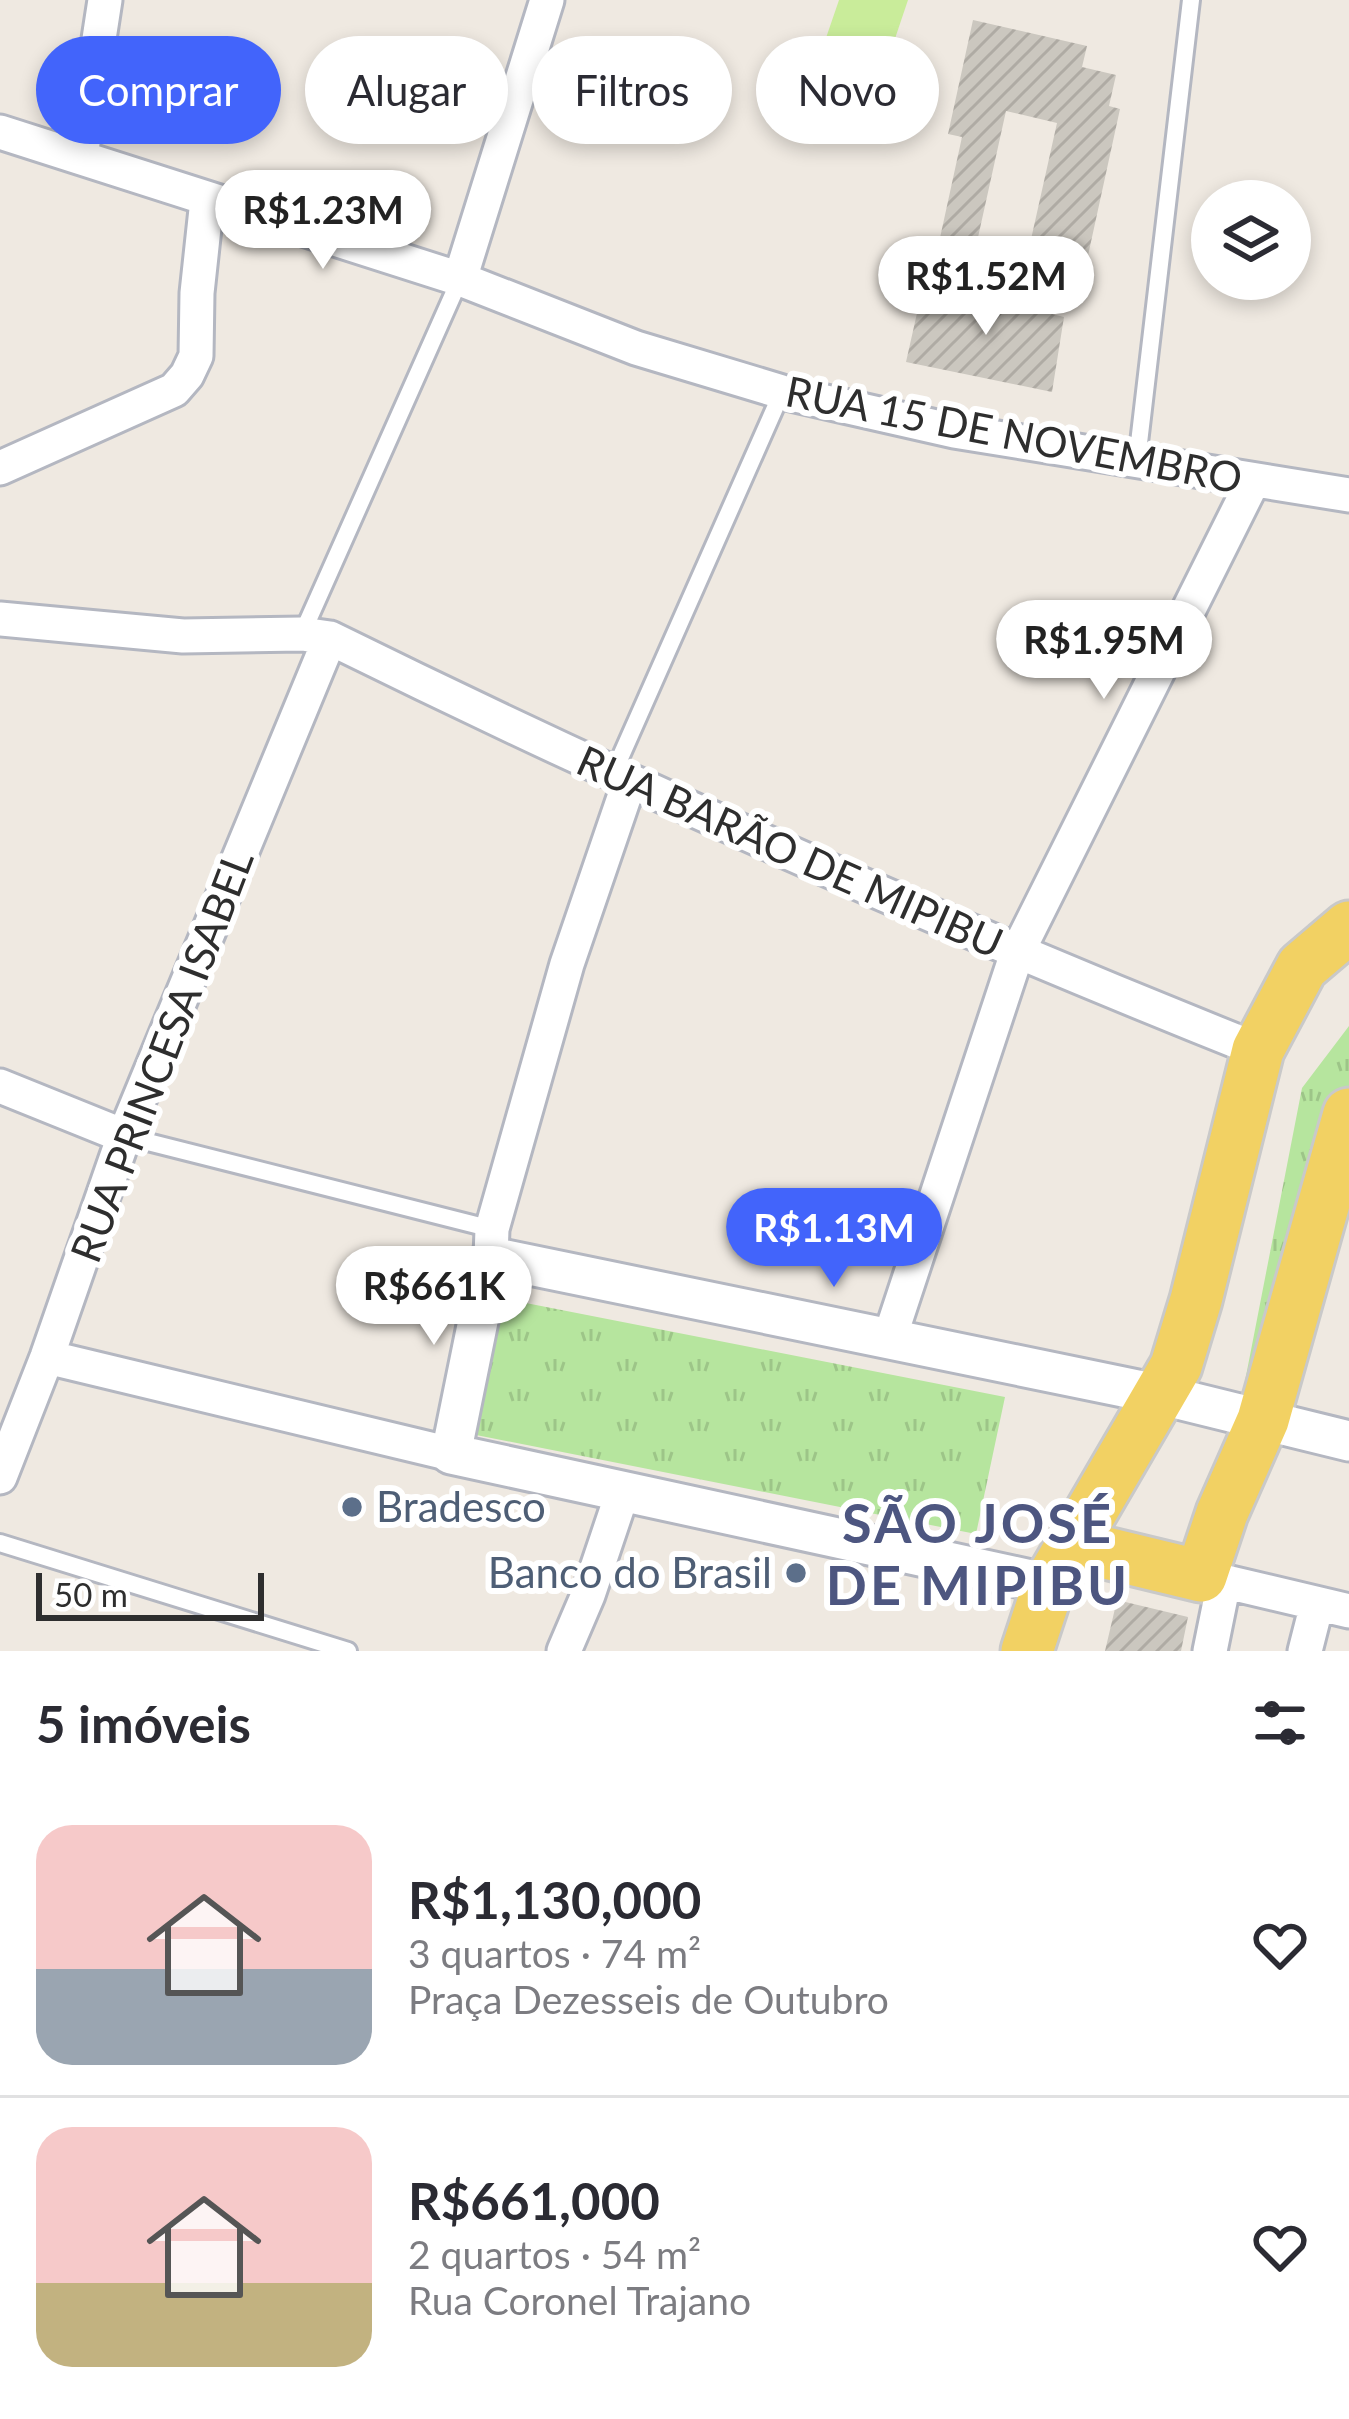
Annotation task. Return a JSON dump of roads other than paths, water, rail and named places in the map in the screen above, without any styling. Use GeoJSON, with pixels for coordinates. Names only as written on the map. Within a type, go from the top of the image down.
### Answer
{"type":"FeatureCollection","features":[{"type":"Feature","properties":{"kind":"main road"},"geometry":{"type":"LineString","coordinates":[[1027,1651],[1061,1565],[1162,1395],[1196,1300],[1258,1049],[1302,967],[1349,927]]}},
{"type":"Feature","properties":{"kind":"main road"},"geometry":{"type":"LineString","coordinates":[[1061,1565],[1213,1579],[1222,1513],[1263,1420],[1349,1114]]}},
{"type":"Feature","properties":{"kind":"street"},"geometry":{"type":"LineString","coordinates":[[81,156],[105,0]]}},
{"type":"Feature","properties":{"kind":"street","name":"RUA PRINCESA ISABEL"},"geometry":{"type":"LineString","coordinates":[[460,279],[548,0]]}},
{"type":"Feature","properties":{"kind":"street","name":"RUA 15 DE NOVEMBRO"},"geometry":{"type":"LineString","coordinates":[[0,132],[460,279],[636,348],[782,392],[878,416],[1349,495]]}},
{"type":"Feature","properties":{"kind":"street"},"geometry":{"type":"LineString","coordinates":[[0,468],[174,390],[188,375],[196,356],[196,292],[207,200]]}},
{"type":"Feature","properties":{"kind":"street"},"geometry":{"type":"LineString","coordinates":[[889,1340],[1017,953],[1253,482]]}},
{"type":"Feature","properties":{"kind":"street"},"geometry":{"type":"LineString","coordinates":[[0,619],[183,636],[316,636]]}},
{"type":"Feature","properties":{"kind":"street","name":"RUA PRINCESA ISABEL"},"geometry":{"type":"LineString","coordinates":[[0,1477],[124,1136],[316,636]]}},
{"type":"Feature","properties":{"kind":"street","name":"RUA BARÃO DE MIPIBU"},"geometry":{"type":"LineString","coordinates":[[316,636],[621,779],[1017,953],[1258,1049]]}},
{"type":"Feature","properties":{"kind":"street"},"geometry":{"type":"LineString","coordinates":[[451,1454],[492,1243],[621,779]]}},
{"type":"Feature","properties":{"kind":"street"},"geometry":{"type":"LineString","coordinates":[[0,1086],[124,1136]]}},
{"type":"Feature","properties":{"kind":"street"},"geometry":{"type":"LineString","coordinates":[[492,1243],[889,1340],[1162,1395],[1349,1441]]}},
{"type":"Feature","properties":{"kind":"street"},"geometry":{"type":"LineString","coordinates":[[47,1357],[623,1491],[1061,1565]]}},
{"type":"Feature","properties":{"kind":"street"},"geometry":{"type":"LineString","coordinates":[[564,1651],[623,1491]]}},
{"type":"Feature","properties":{"kind":"street"},"geometry":{"type":"LineString","coordinates":[[1210,1651],[1213,1579],[1333,1608],[1304,1651]]}},
{"type":"Feature","properties":{"kind":"lane"},"geometry":{"type":"LineString","coordinates":[[1136,460],[1191,0]]}},
{"type":"Feature","properties":{"kind":"lane","name":"RUA PRINCESA ISABEL"},"geometry":{"type":"LineString","coordinates":[[316,636],[460,279]]}},
{"type":"Feature","properties":{"kind":"lane"},"geometry":{"type":"LineString","coordinates":[[621,779],[782,392]]}},
{"type":"Feature","properties":{"kind":"lane"},"geometry":{"type":"LineString","coordinates":[[124,1136],[492,1243]]}},
{"type":"Feature","properties":{"kind":"lane"},"geometry":{"type":"LineString","coordinates":[[0,1543],[348,1651]]}},
{"type":"Feature","properties":{"kind":"place","name":"Bradesco"},"geometry":{"type":"Point","coordinates":[352,1507]}},
{"type":"Feature","properties":{"kind":"place","name":"Banco do Brasil"},"geometry":{"type":"Point","coordinates":[796,1573]}},
{"type":"Feature","properties":{"kind":"district","name":"SÃO JOSÉ DE MIPIBU"},"geometry":{"type":"Point","coordinates":[978,1555]}}]}
